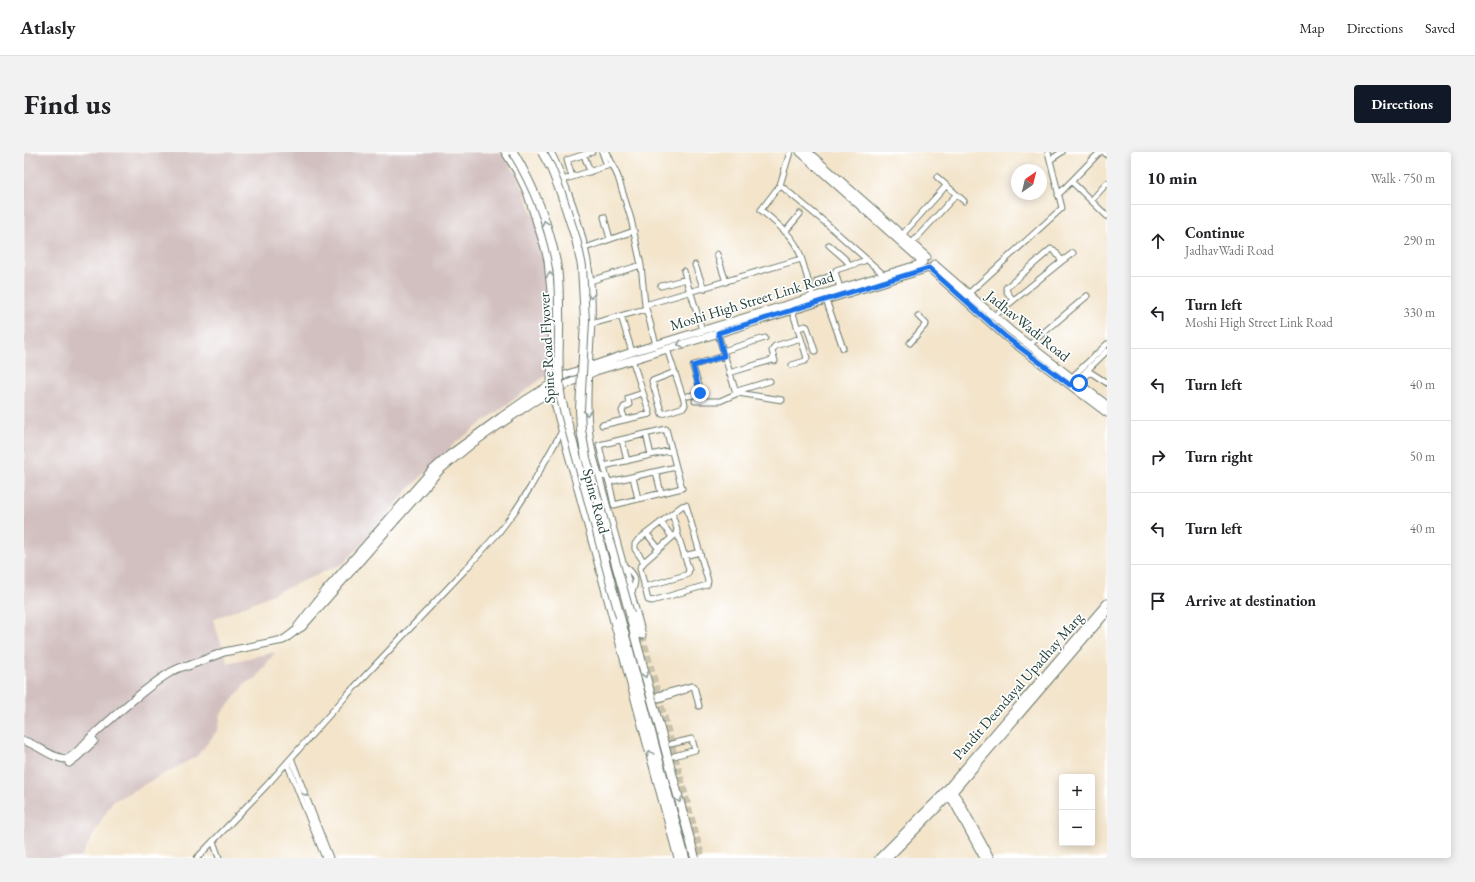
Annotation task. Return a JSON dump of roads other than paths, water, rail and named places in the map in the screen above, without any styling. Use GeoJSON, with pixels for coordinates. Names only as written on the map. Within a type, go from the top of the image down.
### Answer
{"type":"FeatureCollection","features":[{"type":"Feature","properties":{"kind":"main road","name":"Spine Road Flyover"},"geometry":{"type":"LineString","coordinates":[[513,152],[533,190],[544,220],[557,269],[559,312],[558,371],[561,399],[620,617],[623,640]]}},
{"type":"Feature","properties":{"kind":"main road","name":"Spine Road Flyover"},"geometry":{"type":"LineString","coordinates":[[542,152],[556,181],[576,239],[581,261],[585,321],[580,409],[581,430],[586,458],[630,614],[638,636]]}},
{"type":"Feature","properties":{"kind":"main road","name":"Spine Road"},"geometry":{"type":"LineString","coordinates":[[638,636],[695,858]]}},
{"type":"Feature","properties":{"kind":"main road","name":"Spine Road"},"geometry":{"type":"LineString","coordinates":[[623,640],[685,858]]}},
{"type":"Feature","properties":{"kind":"street","name":"Spine Road"},"geometry":{"type":"LineString","coordinates":[[505,152],[517,171],[526,192],[548,262],[553,312],[552,388],[562,431],[623,640],[678,858]]}},
{"type":"Feature","properties":{"kind":"street","name":"Spine Road"},"geometry":{"type":"LineString","coordinates":[[550,152],[563,180],[585,248],[590,281],[591,324],[586,420],[590,446],[598,477],[631,594],[638,636]]}},
{"type":"Feature","properties":{"kind":"street"},"geometry":{"type":"LineString","coordinates":[[572,177],[567,160],[592,152]]}},
{"type":"Feature","properties":{"kind":"street"},"geometry":{"type":"LineString","coordinates":[[602,152],[607,166]]}},
{"type":"Feature","properties":{"kind":"street"},"geometry":{"type":"LineString","coordinates":[[607,152],[618,177],[634,231],[641,265],[646,307],[656,344]]}},
{"type":"Feature","properties":{"kind":"street"},"geometry":{"type":"LineString","coordinates":[[790,152],[780,185],[761,210],[785,232],[795,244],[800,254],[813,296]]}},
{"type":"Feature","properties":{"kind":"street"},"geometry":{"type":"LineString","coordinates":[[968,294],[1061,210],[1062,205],[1058,195],[1048,152]]}},
{"type":"Feature","properties":{"kind":"street"},"geometry":{"type":"LineString","coordinates":[[1050,160],[1062,152]]}},
{"type":"Feature","properties":{"kind":"street"},"geometry":{"type":"LineString","coordinates":[[1058,195],[1100,152]]}},
{"type":"Feature","properties":{"kind":"street"},"geometry":{"type":"LineString","coordinates":[[1104,152],[1107,155]]}},
{"type":"Feature","properties":{"kind":"street"},"geometry":{"type":"LineString","coordinates":[[806,153],[902,235],[912,244],[925,260]]}},
{"type":"Feature","properties":{"kind":"street"},"geometry":{"type":"LineString","coordinates":[[806,153],[925,260]]}},
{"type":"Feature","properties":{"kind":"street"},"geometry":{"type":"LineString","coordinates":[[584,154],[590,172]]}},
{"type":"Feature","properties":{"kind":"street"},"geometry":{"type":"LineString","coordinates":[[563,180],[613,164]]}},
{"type":"Feature","properties":{"kind":"street"},"geometry":{"type":"LineString","coordinates":[[937,178],[964,202]]}},
{"type":"Feature","properties":{"kind":"street"},"geometry":{"type":"LineString","coordinates":[[1072,182],[1107,216]]}},
{"type":"Feature","properties":{"kind":"street"},"geometry":{"type":"LineString","coordinates":[[1091,201],[1107,184]]}},
{"type":"Feature","properties":{"kind":"street"},"geometry":{"type":"LineString","coordinates":[[780,185],[827,224],[883,274]]}},
{"type":"Feature","properties":{"kind":"street"},"geometry":{"type":"LineString","coordinates":[[902,235],[946,186]]}},
{"type":"Feature","properties":{"kind":"street"},"geometry":{"type":"LineString","coordinates":[[912,244],[956,195]]}},
{"type":"Feature","properties":{"kind":"street"},"geometry":{"type":"LineString","coordinates":[[785,232],[800,214]]}},
{"type":"Feature","properties":{"kind":"street"},"geometry":{"type":"LineString","coordinates":[[604,217],[610,239]]}},
{"type":"Feature","properties":{"kind":"street"},"geometry":{"type":"LineString","coordinates":[[585,248],[634,231]]}},
{"type":"Feature","properties":{"kind":"street"},"geometry":{"type":"LineString","coordinates":[[829,245],[850,265]]}},
{"type":"Feature","properties":{"kind":"street"},"geometry":{"type":"LineString","coordinates":[[1013,300],[1006,288],[1051,249],[1054,250],[1062,261]]}},
{"type":"Feature","properties":{"kind":"street"},"geometry":{"type":"LineString","coordinates":[[994,316],[1013,300],[1015,301],[1073,253]]}},
{"type":"Feature","properties":{"kind":"street"},"geometry":{"type":"LineString","coordinates":[[717,254],[726,282]]}},
{"type":"Feature","properties":{"kind":"street"},"geometry":{"type":"LineString","coordinates":[[591,324],[621,316],[801,259]]}},
{"type":"Feature","properties":{"kind":"street","name":"JadhavWadi Road"},"geometry":{"type":"LineString","coordinates":[[925,260],[932,259],[931,266]]}},
{"type":"Feature","properties":{"kind":"street","name":"Moshi High Street Link Road"},"geometry":{"type":"LineString","coordinates":[[632,355],[667,349],[813,296],[823,298],[840,288],[925,260]]}},
{"type":"Feature","properties":{"kind":"street"},"geometry":{"type":"LineString","coordinates":[[840,288],[836,270],[864,261]]}},
{"type":"Feature","properties":{"kind":"street"},"geometry":{"type":"LineString","coordinates":[[590,281],[641,265]]}},
{"type":"Feature","properties":{"kind":"street"},"geometry":{"type":"LineString","coordinates":[[695,265],[704,289]]}},
{"type":"Feature","properties":{"kind":"street","name":"Moshi High Street Link Road"},"geometry":{"type":"LineString","coordinates":[[188,666],[224,652],[283,640],[288,637],[298,629],[298,624],[374,539],[440,470],[498,426],[552,388],[589,370],[632,355],[656,344],[702,330],[717,330],[792,310],[823,298],[931,266]]}},
{"type":"Feature","properties":{"kind":"street","name":"JadhavWadi Road"},"geometry":{"type":"LineString","coordinates":[[931,266],[968,294],[1073,382],[1107,413]]}},
{"type":"Feature","properties":{"kind":"street","name":"JadhavWadi Road"},"geometry":{"type":"LineString","coordinates":[[931,266],[1006,337],[1107,405]]}},
{"type":"Feature","properties":{"kind":"street"},"geometry":{"type":"LineString","coordinates":[[684,271],[702,330]]}},
{"type":"Feature","properties":{"kind":"street"},"geometry":{"type":"LineString","coordinates":[[817,281],[836,274]]}},
{"type":"Feature","properties":{"kind":"street"},"geometry":{"type":"LineString","coordinates":[[661,286],[686,279]]}},
{"type":"Feature","properties":{"kind":"street"},"geometry":{"type":"LineString","coordinates":[[1029,345],[1087,296]]}},
{"type":"Feature","properties":{"kind":"street"},"geometry":{"type":"LineString","coordinates":[[823,298],[843,348]]}},
{"type":"Feature","properties":{"kind":"street"},"geometry":{"type":"LineString","coordinates":[[792,310],[807,360],[792,364]]}},
{"type":"Feature","properties":{"kind":"street"},"geometry":{"type":"LineString","coordinates":[[602,425],[650,414],[621,316]]}},
{"type":"Feature","properties":{"kind":"street"},"geometry":{"type":"LineString","coordinates":[[910,343],[926,324],[918,316]]}},
{"type":"Feature","properties":{"kind":"street"},"geometry":{"type":"LineString","coordinates":[[798,328],[805,326],[807,327],[815,351]]}},
{"type":"Feature","properties":{"kind":"street"},"geometry":{"type":"LineString","coordinates":[[717,330],[736,393]]}},
{"type":"Feature","properties":{"kind":"street"},"geometry":{"type":"LineString","coordinates":[[688,396],[699,394],[701,392],[693,367],[694,365],[765,338]]}},
{"type":"Feature","properties":{"kind":"street"},"geometry":{"type":"LineString","coordinates":[[729,373],[773,361],[772,351],[775,346],[801,338]]}},
{"type":"Feature","properties":{"kind":"street"},"geometry":{"type":"LineString","coordinates":[[1073,382],[1107,344]]}},
{"type":"Feature","properties":{"kind":"street"},"geometry":{"type":"LineString","coordinates":[[667,349],[675,372],[685,405],[684,407],[662,414],[652,381],[675,372]]}},
{"type":"Feature","properties":{"kind":"street"},"geometry":{"type":"LineString","coordinates":[[1073,382],[1107,351]]}},
{"type":"Feature","properties":{"kind":"street"},"geometry":{"type":"LineString","coordinates":[[1073,382],[1090,372],[1107,383]]}},
{"type":"Feature","properties":{"kind":"street"},"geometry":{"type":"LineString","coordinates":[[695,401],[726,400],[736,393],[770,381]]}},
{"type":"Feature","properties":{"kind":"street"},"geometry":{"type":"LineString","coordinates":[[625,420],[622,411],[624,407],[629,406],[628,398],[643,393]]}},
{"type":"Feature","properties":{"kind":"street"},"geometry":{"type":"LineString","coordinates":[[736,393],[782,400]]}},
{"type":"Feature","properties":{"kind":"street"},"geometry":{"type":"LineString","coordinates":[[666,429],[682,488],[614,505],[599,445],[646,434],[666,429]]}},
{"type":"Feature","properties":{"kind":"street"},"geometry":{"type":"LineString","coordinates":[[197,858],[292,758],[347,695],[499,532],[530,488],[562,431]]}},
{"type":"Feature","properties":{"kind":"street"},"geometry":{"type":"LineString","coordinates":[[646,434],[652,455]]}},
{"type":"Feature","properties":{"kind":"street"},"geometry":{"type":"LineString","coordinates":[[622,440],[627,461]]}},
{"type":"Feature","properties":{"kind":"street"},"geometry":{"type":"LineString","coordinates":[[604,466],[672,450]]}},
{"type":"Feature","properties":{"kind":"street"},"geometry":{"type":"LineString","coordinates":[[609,482],[676,467]]}},
{"type":"Feature","properties":{"kind":"street"},"geometry":{"type":"LineString","coordinates":[[656,472],[661,493]]}},
{"type":"Feature","properties":{"kind":"street"},"geometry":{"type":"LineString","coordinates":[[598,477],[606,475]]}},
{"type":"Feature","properties":{"kind":"street"},"geometry":{"type":"LineString","coordinates":[[632,477],[638,499]]}},
{"type":"Feature","properties":{"kind":"street"},"geometry":{"type":"LineString","coordinates":[[644,562],[635,549],[638,540],[682,506],[686,505],[708,581],[707,585],[650,601],[648,600],[640,568],[644,562],[677,532]]}},
{"type":"Feature","properties":{"kind":"street"},"geometry":{"type":"LineString","coordinates":[[644,587],[686,575],[689,570],[672,514]]}},
{"type":"Feature","properties":{"kind":"street"},"geometry":{"type":"LineString","coordinates":[[661,522],[672,537]]}},
{"type":"Feature","properties":{"kind":"street"},"geometry":{"type":"LineString","coordinates":[[646,534],[659,549]]}},
{"type":"Feature","properties":{"kind":"street"},"geometry":{"type":"LineString","coordinates":[[684,556],[700,552]]}},
{"type":"Feature","properties":{"kind":"street"},"geometry":{"type":"LineString","coordinates":[[623,565],[630,570],[634,578],[635,585],[631,594]]}},
{"type":"Feature","properties":{"kind":"street"},"geometry":{"type":"LineString","coordinates":[[634,578],[641,576]]}},
{"type":"Feature","properties":{"kind":"street","name":"Pandit Deendayal Upadhay Marg"},"geometry":{"type":"LineString","coordinates":[[879,858],[949,792],[1107,602]]}},
{"type":"Feature","properties":{"kind":"street","name":"Pandit Deendayal Upadhay Marg"},"geometry":{"type":"LineString","coordinates":[[888,858],[949,792],[1107,612]]}},
{"type":"Feature","properties":{"kind":"street"},"geometry":{"type":"LineString","coordinates":[[24,741],[34,744],[62,759],[70,758],[131,700],[166,676],[184,666],[188,666]]}},
{"type":"Feature","properties":{"kind":"street"},"geometry":{"type":"LineString","coordinates":[[24,746],[63,763],[73,761],[134,704],[164,682],[186,670],[188,666]]}},
{"type":"Feature","properties":{"kind":"street"},"geometry":{"type":"LineString","coordinates":[[689,690],[658,697],[694,686],[699,706]]}},
{"type":"Feature","properties":{"kind":"street"},"geometry":{"type":"LineString","coordinates":[[671,744],[692,739],[695,750],[674,756]]}},
{"type":"Feature","properties":{"kind":"street"},"geometry":{"type":"LineString","coordinates":[[292,758],[330,858]]}},
{"type":"Feature","properties":{"kind":"street"},"geometry":{"type":"LineString","coordinates":[[287,763],[325,858]]}},
{"type":"Feature","properties":{"kind":"street"},"geometry":{"type":"LineString","coordinates":[[949,792],[984,858]]}},
{"type":"Feature","properties":{"kind":"street"},"geometry":{"type":"LineString","coordinates":[[949,792],[958,799],[990,858]]}},
{"type":"Feature","properties":{"kind":"street"},"geometry":{"type":"LineString","coordinates":[[213,841],[219,858]]}},
{"type":"Feature","properties":{"kind":"tunnel"},"geometry":{"type":"LineString","coordinates":[[642,635],[702,858]]}}]}
